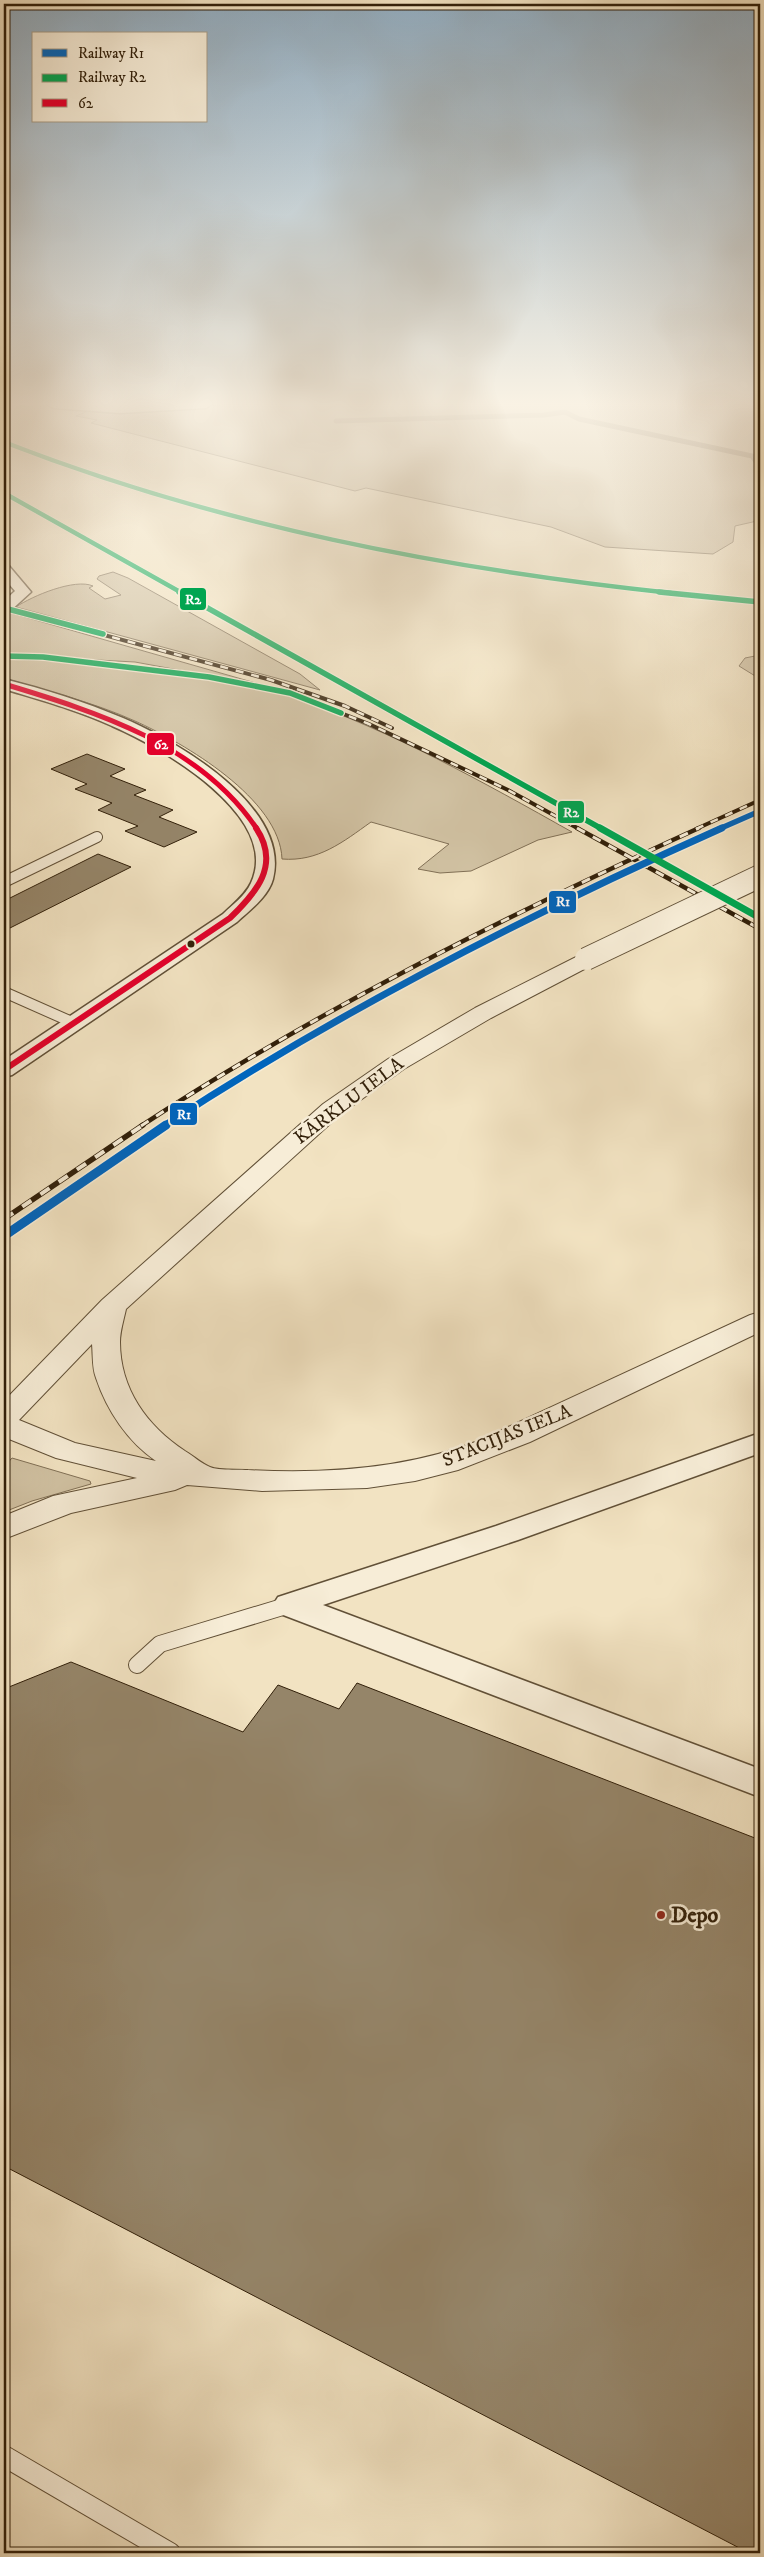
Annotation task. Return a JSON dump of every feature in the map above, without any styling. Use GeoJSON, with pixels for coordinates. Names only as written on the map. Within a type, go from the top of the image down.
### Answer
{"type":"FeatureCollection","features":[{"type":"Feature","properties":{"kind":"street"},"geometry":{"type":"LineString","coordinates":[[4,569],[23,592],[4,609]]}},
{"type":"Feature","properties":{"kind":"street"},"geometry":{"type":"LineString","coordinates":[[4,684],[76,707],[132,729],[183,757],[219,784],[242,807],[258,828],[266,849],[267,862],[263,879],[254,894],[230,918],[4,1070]]}},
{"type":"Feature","properties":{"kind":"street","name":"KĀRKLU IELA"},"geometry":{"type":"LineString","coordinates":[[4,1418],[112,1306],[268,1164],[332,1109],[396,1064],[483,1013],[586,960],[760,876]]}},
{"type":"Feature","properties":{"kind":"street"},"geometry":{"type":"LineString","coordinates":[[112,1306],[106,1342],[110,1377],[131,1420],[156,1446],[201,1475]]}},
{"type":"Feature","properties":{"kind":"street","name":"STACIJAS IELA"},"geometry":{"type":"LineString","coordinates":[[4,1425],[66,1451],[141,1468],[201,1475],[301,1482],[392,1476],[458,1460],[516,1437],[760,1321]]}},
{"type":"Feature","properties":{"kind":"street"},"geometry":{"type":"LineString","coordinates":[[289,1605],[507,1533],[760,1444]]}},
{"type":"Feature","properties":{"kind":"street"},"geometry":{"type":"LineString","coordinates":[[4,1528],[64,1504],[201,1475]]}},
{"type":"Feature","properties":{"kind":"street"},"geometry":{"type":"LineString","coordinates":[[289,1605],[760,1783]]}},
{"type":"Feature","properties":{"kind":"lane"},"geometry":{"type":"LineString","coordinates":[[4,882],[97,837]]}},
{"type":"Feature","properties":{"kind":"lane"},"geometry":{"type":"LineString","coordinates":[[4,992],[74,1023]]}},
{"type":"Feature","properties":{"kind":"lane"},"geometry":{"type":"LineString","coordinates":[[137,1665],[160,1644],[289,1605]]}},
{"type":"Feature","properties":{"kind":"lane"},"geometry":{"type":"LineString","coordinates":[[4,2456],[170,2553]]}},
{"type":"Feature","properties":{"kind":"shaded area"},"geometry":{"type":"Polygon","coordinates":[[[534,523],[747,523],[735,526],[733,542],[713,554],[605,547],[551,527],[534,523]]]}},
{"type":"Feature","properties":{"kind":"shaded area"},"geometry":{"type":"Polygon","coordinates":[[[113,572],[128,578],[300,674],[320,690],[16,607],[43,593],[76,584],[93,586],[89,588],[105,599],[121,595],[97,579],[99,576],[113,572]]]}},
{"type":"Feature","properties":{"kind":"shaded area"},"geometry":{"type":"Polygon","coordinates":[[[4,611],[266,686],[135,662],[4,655],[4,611]]]}},
{"type":"Feature","properties":{"kind":"shaded area"},"geometry":{"type":"Polygon","coordinates":[[[760,655],[760,679],[739,666],[745,658],[760,655]]]}},
{"type":"Feature","properties":{"kind":"shaded area"},"geometry":{"type":"Polygon","coordinates":[[[4,659],[62,661],[147,670],[204,678],[288,696],[332,711],[402,742],[471,776],[572,832],[538,840],[471,871],[440,873],[418,869],[449,844],[371,822],[340,843],[319,854],[295,859],[282,859],[277,837],[265,815],[248,795],[203,759],[178,743],[119,714],[70,697],[4,678],[4,659]]]}},
{"type":"Feature","properties":{"kind":"shaded area"},"geometry":{"type":"Polygon","coordinates":[[[12,1458],[90,1481],[91,1484],[32,1501],[4,1512],[4,1467],[12,1458]]]}},
{"type":"Feature","properties":{"kind":"building"},"geometry":{"type":"Polygon","coordinates":[[[87,754],[125,769],[110,776],[146,790],[134,795],[173,810],[159,817],[197,832],[164,847],[125,831],[138,826],[98,810],[112,803],[75,789],[87,784],[51,769],[87,754]]]}},
{"type":"Feature","properties":{"kind":"building"},"geometry":{"type":"Polygon","coordinates":[[[98,854],[131,867],[4,931],[4,901],[98,854]]]}},
{"type":"Feature","properties":{"kind":"building"},"geometry":{"type":"Polygon","coordinates":[[[71,1662],[243,1732],[278,1685],[339,1709],[357,1683],[760,1840],[760,2553],[749,2553],[4,2166],[4,1689],[71,1662]]]}},
{"type":"Feature","properties":{"kind":"railway"},"geometry":{"type":"LineString","coordinates":[[263,523],[416,557],[501,571],[671,593]]}},
{"type":"Feature","properties":{"kind":"railway"},"geometry":{"type":"LineString","coordinates":[[659,592],[760,602]]}},
{"type":"Feature","properties":{"kind":"railway"},"geometry":{"type":"LineString","coordinates":[[4,608],[271,680],[345,706],[392,728]]}},
{"type":"Feature","properties":{"kind":"railway"},"geometry":{"type":"LineString","coordinates":[[4,656],[43,657],[209,677],[290,693],[369,724],[508,790],[579,829]]}},
{"type":"Feature","properties":{"kind":"railway"},"geometry":{"type":"LineString","coordinates":[[696,829],[760,800]]}},
{"type":"Feature","properties":{"kind":"railway"},"geometry":{"type":"LineString","coordinates":[[719,829],[760,811]]}},
{"type":"Feature","properties":{"kind":"railway"},"geometry":{"type":"LineString","coordinates":[[577,828],[632,859]]}},
{"type":"Feature","properties":{"kind":"railway"},"geometry":{"type":"LineString","coordinates":[[632,859],[699,828]]}},
{"type":"Feature","properties":{"kind":"railway"},"geometry":{"type":"LineString","coordinates":[[643,864],[722,828]]}},
{"type":"Feature","properties":{"kind":"railway"},"geometry":{"type":"LineString","coordinates":[[141,1126],[276,1043],[344,1004],[484,930],[632,859]]}},
{"type":"Feature","properties":{"kind":"railway"},"geometry":{"type":"LineString","coordinates":[[632,859],[643,864]]}},
{"type":"Feature","properties":{"kind":"railway"},"geometry":{"type":"LineString","coordinates":[[164,1126],[231,1083],[367,1003],[507,929],[643,864]]}},
{"type":"Feature","properties":{"kind":"railway"},"geometry":{"type":"LineString","coordinates":[[643,864],[760,929]]}},
{"type":"Feature","properties":{"kind":"railway"},"geometry":{"type":"LineString","coordinates":[[4,1219],[143,1125]]}},
{"type":"Feature","properties":{"kind":"railway"},"geometry":{"type":"LineString","coordinates":[[4,1236],[166,1125]]}},
{"type":"Feature","properties":{"kind":"rail line","name":"R2"},"geometry":{"type":"LineString","coordinates":[[58,523],[760,918]]}},
{"type":"Feature","properties":{"kind":"rail line","name":"R2"},"geometry":{"type":"LineString","coordinates":[[260,523],[404,554],[539,577],[622,588],[760,602]]}},
{"type":"Feature","properties":{"kind":"rail line","name":"R2"},"geometry":{"type":"LineString","coordinates":[[4,608],[103,634]]}},
{"type":"Feature","properties":{"kind":"rail line","name":"R2"},"geometry":{"type":"LineString","coordinates":[[4,656],[43,657],[209,677],[290,693],[341,713]]}},
{"type":"Feature","properties":{"kind":"rail line","name":"R1"},"geometry":{"type":"LineString","coordinates":[[4,1236],[60,1196],[232,1083],[411,979],[543,911],[760,811]]}},
{"type":"Feature","properties":{"kind":"transit line","name":"62"},"geometry":{"type":"LineString","coordinates":[[4,684],[102,715],[153,739],[176,753],[224,788],[244,809],[258,831],[266,854],[261,884],[249,900],[230,918],[4,1070]]}},
{"type":"Feature","properties":{"kind":"place","name":"Depo"},"geometry":{"type":"Point","coordinates":[661,1915]}}]}
